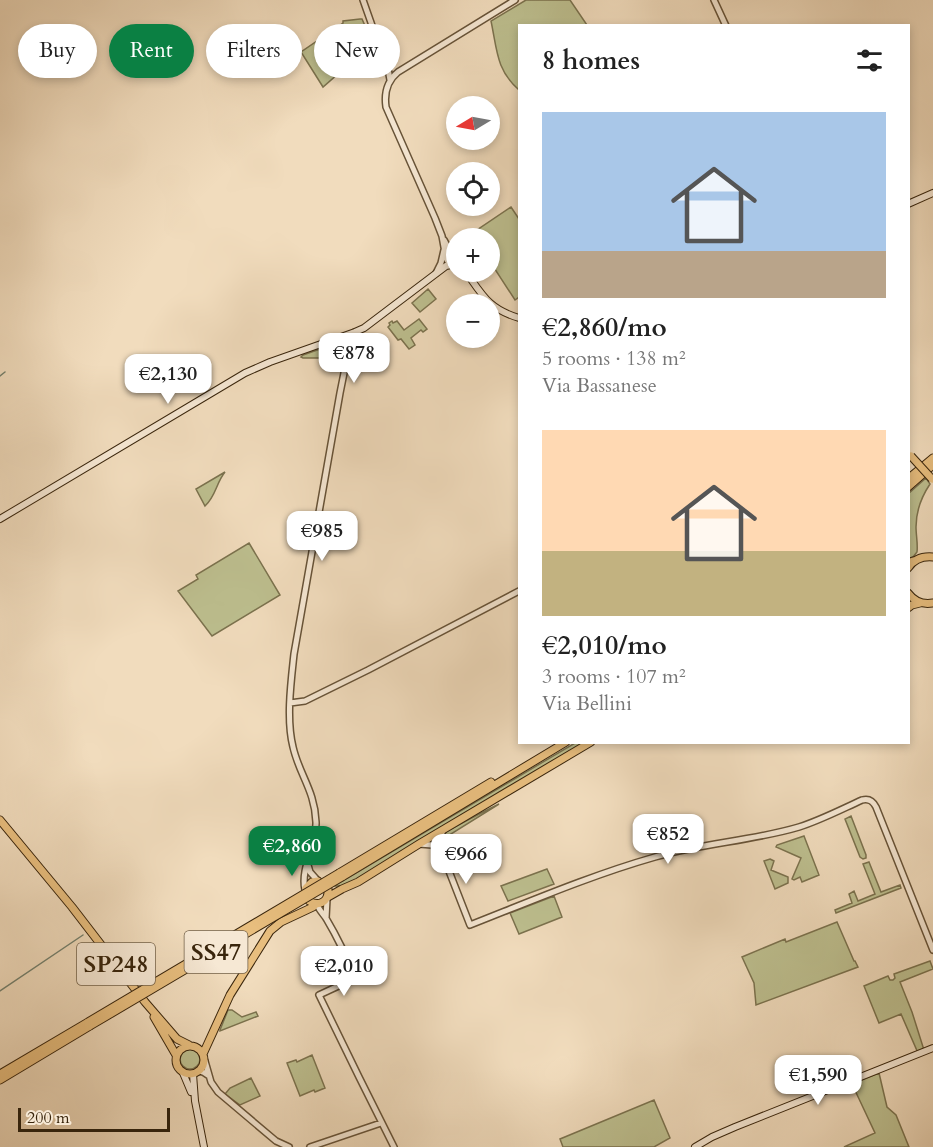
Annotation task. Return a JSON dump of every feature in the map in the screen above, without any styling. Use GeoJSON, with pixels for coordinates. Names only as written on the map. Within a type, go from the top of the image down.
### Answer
{"type":"FeatureCollection","features":[{"type":"Feature","properties":{"kind":"main road"},"geometry":{"type":"LineString","coordinates":[[910,203],[933,193]]}},
{"type":"Feature","properties":{"kind":"main road"},"geometry":{"type":"LineString","coordinates":[[0,519],[245,373],[355,333],[378,319],[446,268]]}},
{"type":"Feature","properties":{"kind":"main road"},"geometry":{"type":"LineString","coordinates":[[473,282],[490,304],[503,313],[518,318]]}},
{"type":"Feature","properties":{"kind":"main road"},"geometry":{"type":"LineString","coordinates":[[910,471],[933,452]]}},
{"type":"Feature","properties":{"kind":"main road"},"geometry":{"type":"LineString","coordinates":[[910,453],[931,474]]}},
{"type":"Feature","properties":{"kind":"main road"},"geometry":{"type":"LineString","coordinates":[[910,477],[933,458]]}},
{"type":"Feature","properties":{"kind":"main road"},"geometry":{"type":"LineString","coordinates":[[910,486],[931,474]]}},
{"type":"Feature","properties":{"kind":"main road"},"geometry":{"type":"LineString","coordinates":[[910,490],[931,474]]}},
{"type":"Feature","properties":{"kind":"main road"},"geometry":{"type":"LineString","coordinates":[[910,562],[933,557]]}},
{"type":"Feature","properties":{"kind":"main road"},"geometry":{"type":"LineString","coordinates":[[910,595],[920,603],[933,603]]}},
{"type":"Feature","properties":{"kind":"main road"},"geometry":{"type":"LineString","coordinates":[[910,606],[920,603]]}},
{"type":"Feature","properties":{"kind":"main road","name":"SS47"},"geometry":{"type":"LineString","coordinates":[[340,875],[555,744]]}},
{"type":"Feature","properties":{"kind":"main road","name":"SS47"},"geometry":{"type":"LineString","coordinates":[[0,1074],[89,1024],[563,744]]}},
{"type":"Feature","properties":{"kind":"main road"},"geometry":{"type":"LineString","coordinates":[[296,915],[305,903],[324,902],[329,893],[353,885],[431,836],[588,744]]}},
{"type":"Feature","properties":{"kind":"main road","name":"SP248"},"geometry":{"type":"LineString","coordinates":[[0,820],[72,907],[145,1002],[177,1039],[192,1046],[204,1057]]}},
{"type":"Feature","properties":{"kind":"main road"},"geometry":{"type":"LineString","coordinates":[[306,890],[312,882],[318,881]]}},
{"type":"Feature","properties":{"kind":"main road"},"geometry":{"type":"LineString","coordinates":[[329,893],[342,889]]}},
{"type":"Feature","properties":{"kind":"main road"},"geometry":{"type":"LineString","coordinates":[[183,1073],[196,1073],[203,1066],[211,1036],[230,995],[270,931],[278,924],[317,904]]}},
{"type":"Feature","properties":{"kind":"main road","name":"SP248"},"geometry":{"type":"LineString","coordinates":[[145,1002],[176,1055],[177,1066],[183,1073],[195,1101],[204,1147]]}},
{"type":"Feature","properties":{"kind":"main road","name":"SS47"},"geometry":{"type":"LineString","coordinates":[[0,1080],[89,1024]]}},
{"type":"Feature","properties":{"kind":"main road"},"geometry":{"type":"LineString","coordinates":[[176,1055],[181,1048],[192,1046],[211,1036]]}},
{"type":"Feature","properties":{"kind":"main road"},"geometry":{"type":"LineString","coordinates":[[694,1147],[735,1127],[933,1048]]}},
{"type":"Feature","properties":{"kind":"main road","name":"SP248"},"geometry":{"type":"LineString","coordinates":[[195,1101],[196,1073]]}},
{"type":"Feature","properties":{"kind":"street"},"geometry":{"type":"LineString","coordinates":[[363,0],[371,24]]}},
{"type":"Feature","properties":{"kind":"street"},"geometry":{"type":"LineString","coordinates":[[400,71],[515,0]]}},
{"type":"Feature","properties":{"kind":"street"},"geometry":{"type":"LineString","coordinates":[[714,0],[725,24]]}},
{"type":"Feature","properties":{"kind":"street"},"geometry":{"type":"LineString","coordinates":[[390,80],[386,89],[386,107],[446,245]]}},
{"type":"Feature","properties":{"kind":"street"},"geometry":{"type":"LineString","coordinates":[[442,236],[446,249]]}},
{"type":"Feature","properties":{"kind":"street"},"geometry":{"type":"LineString","coordinates":[[435,274],[441,263],[444,246]]}},
{"type":"Feature","properties":{"kind":"street"},"geometry":{"type":"LineString","coordinates":[[306,890],[303,883],[304,874],[315,835],[315,810],[310,789],[293,749],[290,726],[290,686],[340,393],[355,333]]}},
{"type":"Feature","properties":{"kind":"street"},"geometry":{"type":"LineString","coordinates":[[290,703],[305,701],[518,592]]}},
{"type":"Feature","properties":{"kind":"street"},"geometry":{"type":"LineString","coordinates":[[431,836],[442,853],[470,925],[588,879],[656,857],[699,846],[800,827],[866,799],[872,801],[876,807],[933,950]]}},
{"type":"Feature","properties":{"kind":"street"},"geometry":{"type":"LineString","coordinates":[[437,846],[444,829]]}},
{"type":"Feature","properties":{"kind":"street"},"geometry":{"type":"LineString","coordinates":[[419,844],[437,846]]}},
{"type":"Feature","properties":{"kind":"street"},"geometry":{"type":"LineString","coordinates":[[308,865],[310,872],[318,881]]}},
{"type":"Feature","properties":{"kind":"street"},"geometry":{"type":"LineString","coordinates":[[327,918],[329,893]]}},
{"type":"Feature","properties":{"kind":"street"},"geometry":{"type":"LineString","coordinates":[[317,904],[327,918],[349,966],[350,978],[341,986],[319,995],[394,1147]]}},
{"type":"Feature","properties":{"kind":"street"},"geometry":{"type":"LineString","coordinates":[[204,1057],[214,1088],[276,1141],[289,1147]]}},
{"type":"Feature","properties":{"kind":"street"},"geometry":{"type":"LineString","coordinates":[[196,1073],[203,1072],[209,1076]]}},
{"type":"Feature","properties":{"kind":"street"},"geometry":{"type":"LineString","coordinates":[[310,1147],[381,1123]]}},
{"type":"Feature","properties":{"kind":"green space"},"geometry":{"type":"Polygon","coordinates":[[[526,0],[570,0],[586,24],[518,24],[518,89],[502,67],[496,50],[491,21],[526,0]]]}},
{"type":"Feature","properties":{"kind":"green space"},"geometry":{"type":"Polygon","coordinates":[[[362,19],[364,24],[342,24],[343,21],[362,19]]]}},
{"type":"Feature","properties":{"kind":"green space"},"geometry":{"type":"Polygon","coordinates":[[[314,43],[314,73],[302,54],[314,43]]]}},
{"type":"Feature","properties":{"kind":"green space"},"geometry":{"type":"Polygon","coordinates":[[[317,78],[333,78],[323,87],[317,78]]]}},
{"type":"Feature","properties":{"kind":"green space"},"geometry":{"type":"Polygon","coordinates":[[[511,207],[518,218],[518,298],[515,300],[500,277],[500,228],[480,228],[511,207]]]}},
{"type":"Feature","properties":{"kind":"green space"},"geometry":{"type":"Polygon","coordinates":[[[428,289],[436,299],[420,312],[412,303],[428,289]]]}},
{"type":"Feature","properties":{"kind":"green space"},"geometry":{"type":"Polygon","coordinates":[[[419,319],[427,329],[423,332],[421,330],[411,338],[415,345],[409,349],[388,327],[392,321],[393,323],[397,321],[404,330],[419,319]]]}},
{"type":"Feature","properties":{"kind":"green space"},"geometry":{"type":"Polygon","coordinates":[[[340,342],[336,358],[301,357],[303,355],[340,342]]]}},
{"type":"Feature","properties":{"kind":"green space"},"geometry":{"type":"Polygon","coordinates":[[[225,472],[212,498],[205,506],[196,489],[225,472]]]}},
{"type":"Feature","properties":{"kind":"green space"},"geometry":{"type":"Polygon","coordinates":[[[926,478],[930,484],[917,516],[917,552],[910,559],[910,492],[926,478]]]}},
{"type":"Feature","properties":{"kind":"green space"},"geometry":{"type":"Polygon","coordinates":[[[249,543],[280,595],[212,636],[178,591],[198,579],[196,575],[249,543]]]}},
{"type":"Feature","properties":{"kind":"green space"},"geometry":{"type":"Polygon","coordinates":[[[573,744],[584,744],[352,883],[334,886],[573,744]]]}},
{"type":"Feature","properties":{"kind":"green space"},"geometry":{"type":"Polygon","coordinates":[[[499,804],[446,837],[445,845],[454,861],[449,865],[442,843],[447,831],[499,804]]]}},
{"type":"Feature","properties":{"kind":"green space"},"geometry":{"type":"Polygon","coordinates":[[[851,816],[866,855],[863,859],[860,857],[845,819],[851,816]]]}},
{"type":"Feature","properties":{"kind":"green space"},"geometry":{"type":"Polygon","coordinates":[[[804,836],[819,875],[802,882],[800,877],[792,879],[801,858],[776,847],[804,836]]]}},
{"type":"Feature","properties":{"kind":"green space"},"geometry":{"type":"Polygon","coordinates":[[[770,859],[774,861],[771,870],[788,877],[788,883],[775,889],[764,861],[770,859]]]}},
{"type":"Feature","properties":{"kind":"green space"},"geometry":{"type":"Polygon","coordinates":[[[869,862],[881,892],[900,885],[901,888],[836,913],[835,910],[852,903],[849,894],[854,891],[858,901],[875,894],[863,864],[869,862]]]}},
{"type":"Feature","properties":{"kind":"green space"},"geometry":{"type":"Polygon","coordinates":[[[547,869],[554,884],[508,901],[501,886],[547,869]]]}},
{"type":"Feature","properties":{"kind":"green space"},"geometry":{"type":"Polygon","coordinates":[[[554,896],[562,917],[519,934],[510,913],[554,896]]]}},
{"type":"Feature","properties":{"kind":"green space"},"geometry":{"type":"Polygon","coordinates":[[[837,922],[858,967],[756,1005],[754,983],[742,957],[785,939],[786,942],[837,922]]]}},
{"type":"Feature","properties":{"kind":"green space"},"geometry":{"type":"Polygon","coordinates":[[[930,961],[933,969],[900,982],[924,1050],[918,1053],[901,1014],[879,1023],[864,986],[888,976],[890,980],[893,980],[894,974],[930,961]]]}},
{"type":"Feature","properties":{"kind":"green space"},"geometry":{"type":"Polygon","coordinates":[[[228,1010],[242,1017],[256,1012],[258,1016],[220,1031],[228,1010]]]}},
{"type":"Feature","properties":{"kind":"green space"},"geometry":{"type":"Polygon","coordinates":[[[186,1049],[194,1049],[200,1055],[200,1063],[194,1069],[186,1069],[180,1063],[180,1055],[186,1049]]]}},
{"type":"Feature","properties":{"kind":"green space"},"geometry":{"type":"Polygon","coordinates":[[[312,1055],[325,1088],[300,1096],[287,1063],[296,1060],[297,1062],[312,1055]]]}},
{"type":"Feature","properties":{"kind":"green space"},"geometry":{"type":"Polygon","coordinates":[[[879,1073],[887,1107],[896,1115],[909,1147],[844,1147],[875,1133],[852,1084],[879,1073]]]}},
{"type":"Feature","properties":{"kind":"green space"},"geometry":{"type":"Polygon","coordinates":[[[251,1078],[260,1096],[240,1105],[225,1094],[230,1088],[251,1078]]]}},
{"type":"Feature","properties":{"kind":"green space"},"geometry":{"type":"Polygon","coordinates":[[[654,1100],[670,1138],[654,1147],[563,1147],[560,1139],[654,1100]]]}},
{"type":"Feature","properties":{"kind":"waterway"},"geometry":{"type":"LineString","coordinates":[[0,376],[5,372]]}},
{"type":"Feature","properties":{"kind":"waterway"},"geometry":{"type":"LineString","coordinates":[[0,991],[83,935]]}}]}
